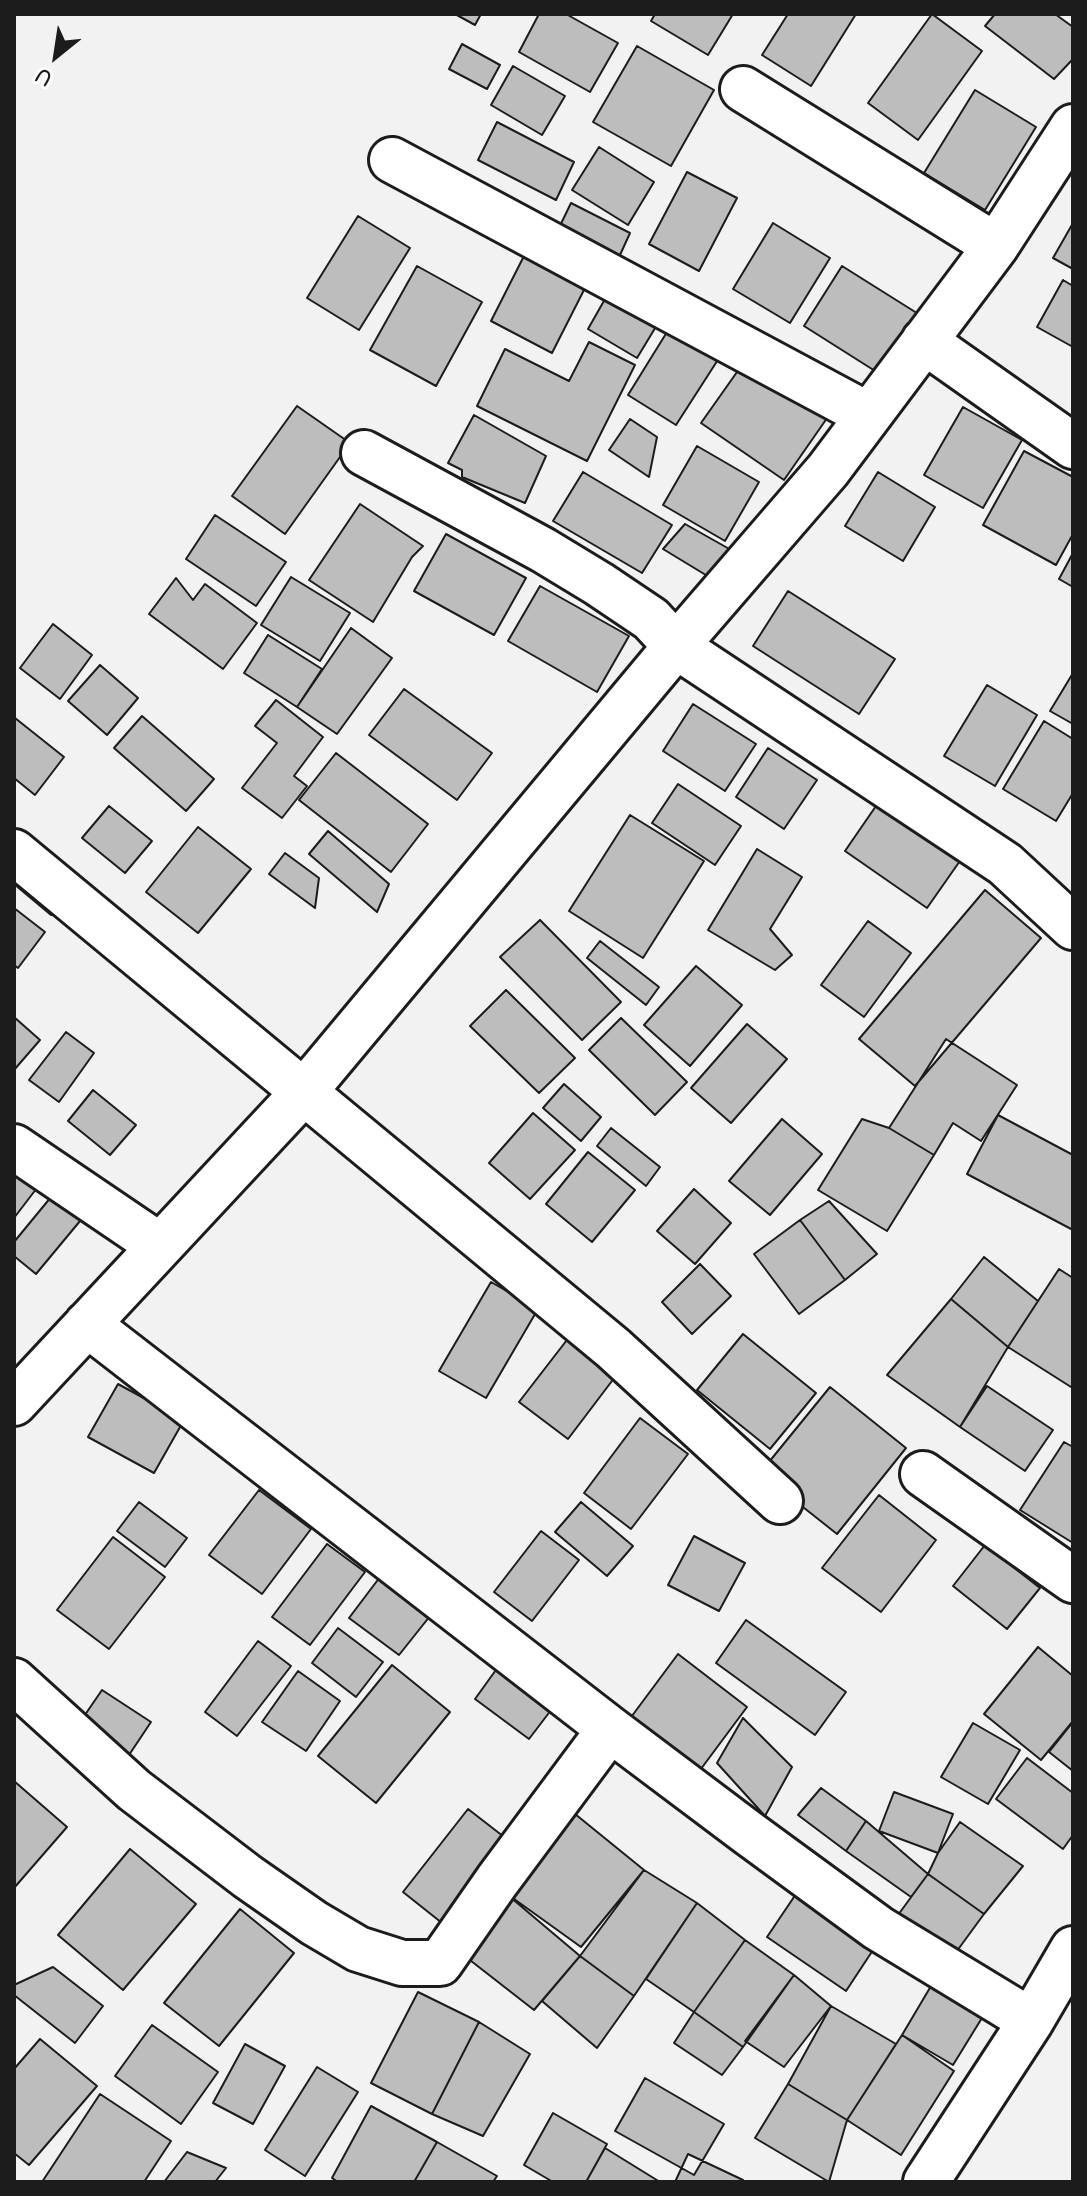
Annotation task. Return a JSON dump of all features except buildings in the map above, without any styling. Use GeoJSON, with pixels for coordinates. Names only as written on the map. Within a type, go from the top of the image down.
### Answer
{"type":"FeatureCollection","features":[{"type":"Feature","properties":{"kind":"street"},"geometry":{"type":"LineString","coordinates":[[743,89],[996,246]]}},
{"type":"Feature","properties":{"kind":"street"},"geometry":{"type":"LineString","coordinates":[[14,1403],[303,1093],[676,646],[828,470],[996,246],[1073,127]]}},
{"type":"Feature","properties":{"kind":"street"},"geometry":{"type":"LineString","coordinates":[[392,160],[868,415]]}},
{"type":"Feature","properties":{"kind":"street"},"geometry":{"type":"LineString","coordinates":[[924,341],[1073,446]]}},
{"type":"Feature","properties":{"kind":"street"},"geometry":{"type":"LineString","coordinates":[[364,453],[543,550],[651,619],[676,646],[1005,864],[1073,927]]}},
{"type":"Feature","properties":{"kind":"street"},"geometry":{"type":"LineString","coordinates":[[14,852],[613,1348],[780,1501]]}},
{"type":"Feature","properties":{"kind":"street"},"geometry":{"type":"LineString","coordinates":[[14,1147],[160,1246]]}},
{"type":"Feature","properties":{"kind":"street"},"geometry":{"type":"LineString","coordinates":[[87,1324],[610,1729],[878,1928],[1031,2021]]}},
{"type":"Feature","properties":{"kind":"street"},"geometry":{"type":"LineString","coordinates":[[923,1474],[1073,1580]]}},
{"type":"Feature","properties":{"kind":"street"},"geometry":{"type":"LineString","coordinates":[[14,1681],[134,1790],[248,1877],[358,1949],[402,1963],[440,1963],[610,1729]]}},
{"type":"Feature","properties":{"kind":"street"},"geometry":{"type":"LineString","coordinates":[[926,2182],[1031,2021],[1073,1949]]}}]}
